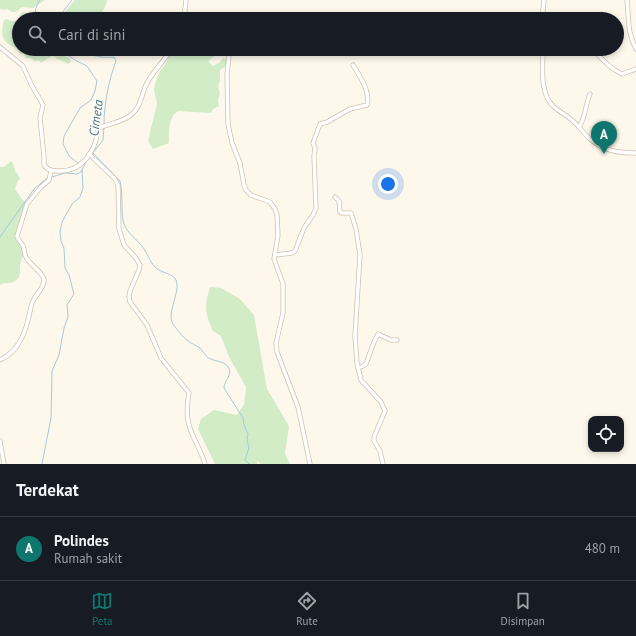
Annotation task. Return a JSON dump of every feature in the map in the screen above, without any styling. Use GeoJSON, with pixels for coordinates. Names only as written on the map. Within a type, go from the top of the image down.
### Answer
{"type":"FeatureCollection","features":[{"type":"Feature","properties":{"kind":"street"},"geometry":{"type":"LineString","coordinates":[[185,12],[186,0]]}},
{"type":"Feature","properties":{"kind":"street"},"geometry":{"type":"LineString","coordinates":[[543,12],[544,0]]}},
{"type":"Feature","properties":{"kind":"street"},"geometry":{"type":"LineString","coordinates":[[627,0],[628,28],[636,49]]}},
{"type":"Feature","properties":{"kind":"street"},"geometry":{"type":"LineString","coordinates":[[0,47],[23,66],[43,105],[41,124],[44,165],[48,170],[70,170],[78,168],[91,156],[98,128],[122,120],[136,111],[146,84],[167,56]]}},
{"type":"Feature","properties":{"kind":"street"},"geometry":{"type":"LineString","coordinates":[[229,56],[227,74],[227,113],[232,143],[240,163],[242,178],[246,190],[254,196],[270,202],[275,209],[278,225],[274,261],[283,284],[283,313],[276,343],[277,352],[298,407],[310,464]]}},
{"type":"Feature","properties":{"kind":"street"},"geometry":{"type":"LineString","coordinates":[[543,56],[542,70],[549,101],[572,120],[590,138],[610,151],[636,153]]}},
{"type":"Feature","properties":{"kind":"street"},"geometry":{"type":"LineString","coordinates":[[600,56],[608,65],[622,74],[636,69]]}},
{"type":"Feature","properties":{"kind":"street"},"geometry":{"type":"LineString","coordinates":[[275,255],[294,252],[304,228],[316,208],[315,148],[313,143],[318,126],[350,109],[367,104],[368,98],[365,88],[353,65]]}},
{"type":"Feature","properties":{"kind":"street"},"geometry":{"type":"LineString","coordinates":[[579,127],[583,122],[587,101],[590,94]]}},
{"type":"Feature","properties":{"kind":"street"},"geometry":{"type":"LineString","coordinates":[[91,156],[115,179],[118,185],[119,229],[122,240],[127,250],[136,258],[140,265],[130,291],[130,302],[148,325],[161,358],[189,393],[187,408],[189,426],[203,456],[205,464]]}},
{"type":"Feature","properties":{"kind":"street"},"geometry":{"type":"LineString","coordinates":[[0,360],[7,357],[21,341],[25,333],[32,302],[44,282],[36,267],[28,261],[23,245],[17,236],[27,204],[50,177],[51,170]]}},
{"type":"Feature","properties":{"kind":"street"},"geometry":{"type":"LineString","coordinates":[[335,197],[339,201],[340,212],[351,213],[356,229],[360,255],[355,344],[361,380],[381,402],[386,412],[374,437],[374,441],[380,451],[383,464]]}},
{"type":"Feature","properties":{"kind":"street"},"geometry":{"type":"LineString","coordinates":[[358,368],[365,365],[378,334],[392,340],[397,340]]}},
{"type":"Feature","properties":{"kind":"street"},"geometry":{"type":"LineString","coordinates":[[0,441],[4,464]]}},
{"type":"Feature","properties":{"kind":"green space"},"geometry":{"type":"Polygon","coordinates":[[[0,0],[45,0],[33,8],[22,7],[16,12],[12,12],[8,9],[0,9],[0,0]]]}},
{"type":"Feature","properties":{"kind":"green space"},"geometry":{"type":"Polygon","coordinates":[[[75,0],[107,0],[102,12],[65,12],[75,0]]]}},
{"type":"Feature","properties":{"kind":"green space"},"geometry":{"type":"Polygon","coordinates":[[[7,19],[11,21],[12,46],[5,40],[2,34],[4,20],[7,19]]]}},
{"type":"Feature","properties":{"kind":"green space"},"geometry":{"type":"Polygon","coordinates":[[[25,56],[52,56],[41,63],[40,61],[34,61],[31,58],[26,58],[25,56]]]}},
{"type":"Feature","properties":{"kind":"green space"},"geometry":{"type":"Polygon","coordinates":[[[54,56],[64,56],[71,61],[69,64],[57,59],[54,56]]]}},
{"type":"Feature","properties":{"kind":"green space"},"geometry":{"type":"Polygon","coordinates":[[[170,56],[215,56],[208,61],[213,66],[219,63],[223,58],[228,60],[226,66],[220,70],[220,81],[218,86],[220,93],[218,100],[219,106],[213,109],[211,113],[178,111],[172,117],[169,130],[169,143],[153,149],[148,141],[157,103],[154,90],[160,71],[170,56]]]}},
{"type":"Feature","properties":{"kind":"green space"},"geometry":{"type":"Polygon","coordinates":[[[11,161],[20,178],[15,189],[26,203],[16,234],[22,246],[23,255],[18,278],[13,282],[0,285],[0,167],[4,167],[11,161]]]}},
{"type":"Feature","properties":{"kind":"green space"},"geometry":{"type":"Polygon","coordinates":[[[210,287],[221,288],[240,299],[254,315],[267,389],[289,426],[285,454],[290,464],[261,464],[257,461],[257,464],[215,464],[198,429],[201,419],[214,410],[237,415],[244,404],[246,387],[229,357],[221,336],[213,331],[208,319],[206,305],[210,287]]]}},
{"type":"Feature","properties":{"kind":"waterway"},"geometry":{"type":"LineString","coordinates":[[36,12],[37,5],[40,0]]}},
{"type":"Feature","properties":{"kind":"waterway","name":"Cimeta"},"geometry":{"type":"LineString","coordinates":[[63,12],[72,0]]}},
{"type":"Feature","properties":{"kind":"waterway"},"geometry":{"type":"LineString","coordinates":[[69,56],[87,66],[97,81],[91,100],[80,108],[64,136],[63,144],[69,156],[78,163]]}},
{"type":"Feature","properties":{"kind":"waterway","name":"Cimeta"},"geometry":{"type":"LineString","coordinates":[[97,56],[114,57],[116,61],[107,92],[104,124]]}},
{"type":"Feature","properties":{"kind":"waterway","name":"Cimeta"},"geometry":{"type":"LineString","coordinates":[[52,177],[65,173],[77,174],[81,172],[86,162],[103,140],[104,127]]}},
{"type":"Feature","properties":{"kind":"waterway"},"geometry":{"type":"LineString","coordinates":[[93,153],[120,181],[123,220],[126,229],[141,245],[155,267],[172,276],[176,280],[177,290],[171,314],[173,324],[183,337],[190,343],[200,348],[207,357],[223,363],[229,368],[229,376],[224,388],[243,418],[248,434],[247,440],[249,448],[245,460],[249,464]]}},
{"type":"Feature","properties":{"kind":"waterway"},"geometry":{"type":"LineString","coordinates":[[42,464],[51,418],[52,371],[59,355],[64,328],[68,317],[67,305],[74,294],[69,275],[65,268],[64,248],[61,241],[60,232],[62,222],[72,204],[80,197],[83,188],[82,170]]}},
{"type":"Feature","properties":{"kind":"waterway","name":"Cimeta"},"geometry":{"type":"LineString","coordinates":[[0,237],[34,189],[47,178]]}},
{"type":"Feature","properties":{"kind":"place","name":"Polindes"},"geometry":{"type":"Point","coordinates":[604,154]}}]}
